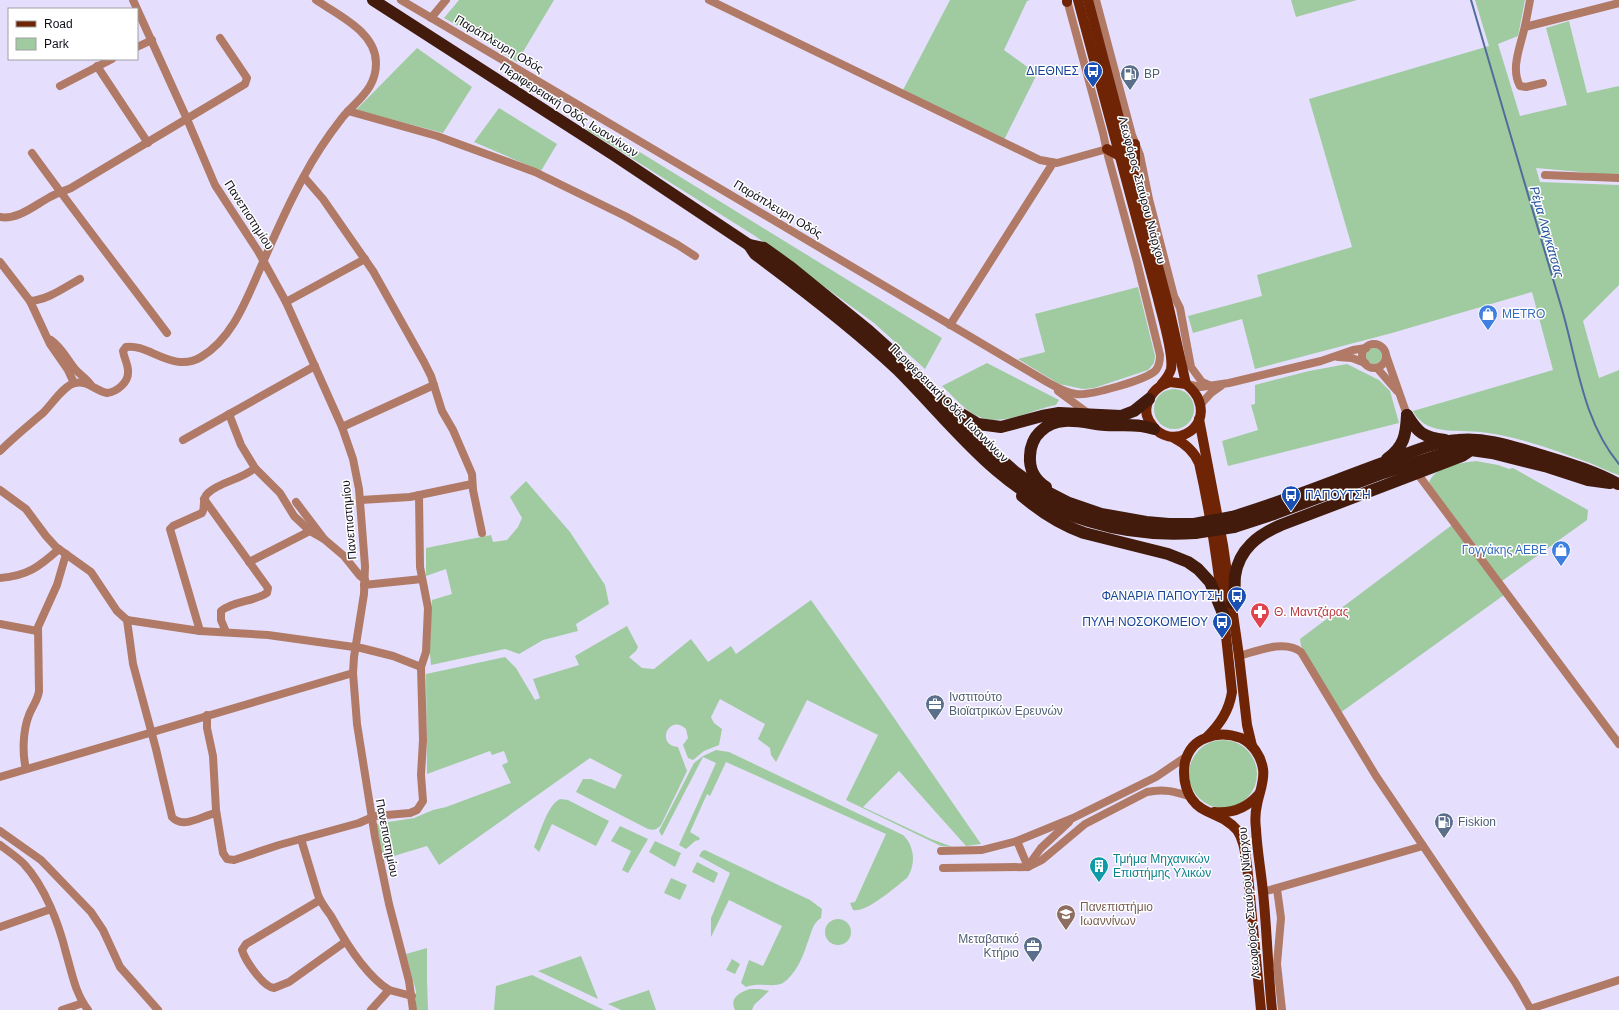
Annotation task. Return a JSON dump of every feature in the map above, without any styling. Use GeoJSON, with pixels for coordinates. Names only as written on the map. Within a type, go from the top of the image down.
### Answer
{"type":"FeatureCollection","features":[{"type":"Feature","properties":{"kind":"highway","name":"Περιφερειακή Οδός Ιωαννίνων"},"geometry":{"type":"LineString","coordinates":[[373,0],[608,151],[749,244],[764,248],[826,296],[908,366],[987,447],[1014,471],[1032,484],[1059,498],[1090,510],[1123,519],[1169,524],[1195,529]]}},
{"type":"Feature","properties":{"kind":"highway","name":"Περιφερειακή Οδός Ιωαννίνων"},"geometry":{"type":"LineString","coordinates":[[749,244],[755,254],[816,300],[888,361],[959,434],[1004,477],[1057,510],[1094,524],[1143,533],[1176,535],[1195,529],[1274,514],[1313,498],[1452,451],[1471,450],[1492,453],[1548,467],[1594,481],[1618,484]]}},
{"type":"Feature","properties":{"kind":"highway"},"geometry":{"type":"LineString","coordinates":[[939,399],[953,406],[972,421],[991,427],[1005,427],[1048,414],[1066,413],[1115,417],[1124,416],[1134,411],[1149,399]]}},
{"type":"Feature","properties":{"kind":"highway"},"geometry":{"type":"LineString","coordinates":[[1407,415],[1416,430],[1421,434],[1429,438],[1452,441]]}},
{"type":"Feature","properties":{"kind":"highway"},"geometry":{"type":"LineString","coordinates":[[1377,465],[1392,455],[1402,445],[1406,431],[1407,415]]}},
{"type":"Feature","properties":{"kind":"highway"},"geometry":{"type":"LineString","coordinates":[[1059,498],[1036,479],[1032,471],[1030,461],[1030,451],[1034,441],[1045,427],[1059,421],[1070,420],[1106,425],[1139,426],[1154,429]]}},
{"type":"Feature","properties":{"kind":"highway","name":"Περιφερειακή Οδός Ιωαννίνων"},"geometry":{"type":"LineString","coordinates":[[1233,522],[1251,511],[1426,447],[1469,439],[1503,444],[1590,470],[1618,484]]}},
{"type":"Feature","properties":{"kind":"highway"},"geometry":{"type":"LineString","coordinates":[[1232,603],[1235,593],[1236,571],[1239,560],[1246,549],[1258,537],[1281,525],[1462,456],[1471,450]]}},
{"type":"Feature","properties":{"kind":"highway"},"geometry":{"type":"LineString","coordinates":[[1004,477],[1016,491],[1038,510],[1071,528],[1084,533],[1168,554],[1193,564],[1214,588],[1224,616]]}},
{"type":"Feature","properties":{"kind":"main road","name":"Λεωφόρος Σταύρου Νιάρχου"},"geometry":{"type":"LineString","coordinates":[[1078,0],[1158,300],[1170,354],[1171,368],[1168,378],[1162,385]]}},
{"type":"Feature","properties":{"kind":"main road","name":"Λεωφόρος Σταύρου Νιάρχου"},"geometry":{"type":"LineString","coordinates":[[1088,0],[1174,324],[1186,384]]}},
{"type":"Feature","properties":{"kind":"main road"},"geometry":{"type":"LineString","coordinates":[[1134,174],[1135,144]]}},
{"type":"Feature","properties":{"kind":"main road"},"geometry":{"type":"LineString","coordinates":[[1107,149],[1120,156]]}},
{"type":"Feature","properties":{"kind":"main road"},"geometry":{"type":"LineString","coordinates":[[1174,296],[1176,313],[1174,324]]}},
{"type":"Feature","properties":{"kind":"main road"},"geometry":{"type":"LineString","coordinates":[[1174,438],[1184,435],[1192,430],[1199,419],[1200,405],[1196,394],[1186,384],[1174,382],[1162,385],[1153,393],[1149,399],[1146,411],[1148,420],[1154,429],[1174,438],[1189,448],[1196,456],[1199,463],[1215,550],[1232,692],[1228,709],[1207,737]]}},
{"type":"Feature","properties":{"kind":"main road","name":"Λεωφόρος Σταύρου Νιάρχου"},"geometry":{"type":"LineString","coordinates":[[1199,419],[1218,511],[1232,603],[1247,725],[1252,746],[1259,755],[1263,769],[1263,780],[1256,812],[1256,830],[1263,892],[1272,1010]]}},
{"type":"Feature","properties":{"kind":"main road"},"geometry":{"type":"LineString","coordinates":[[1187,756],[1195,744],[1207,737],[1222,734],[1235,736],[1252,746]]}},
{"type":"Feature","properties":{"kind":"main road","name":"Λεωφόρος Σταύρου Νιάρχου"},"geometry":{"type":"LineString","coordinates":[[1187,756],[1184,767],[1184,782],[1192,798],[1201,808],[1227,821],[1238,832],[1243,843],[1247,865],[1261,1010]]}},
{"type":"Feature","properties":{"kind":"main road","name":"Λεωφόρος Σταύρου Νιάρχου"},"geometry":{"type":"LineString","coordinates":[[1209,812],[1229,813],[1238,810],[1252,801],[1259,794]]}},
{"type":"Feature","properties":{"kind":"street"},"geometry":{"type":"LineString","coordinates":[[0,451],[44,412],[63,391],[74,383],[79,382],[91,385],[107,393],[117,390],[128,374],[123,351],[127,347],[134,347],[169,360],[182,362],[196,360],[210,351],[229,331],[242,308],[304,176],[320,149],[348,111],[368,88],[373,78],[376,61],[373,49],[359,30],[316,0]]}},
{"type":"Feature","properties":{"kind":"street","name":"Παράπλευρη Οδός"},"geometry":{"type":"LineString","coordinates":[[401,0],[950,325],[1069,393],[1084,394],[1143,378],[1152,373],[1158,364],[1159,352],[1107,149]]}},
{"type":"Feature","properties":{"kind":"street"},"geometry":{"type":"LineString","coordinates":[[430,18],[446,0]]}},
{"type":"Feature","properties":{"kind":"street"},"geometry":{"type":"LineString","coordinates":[[709,0],[1027,154],[1043,161],[1053,163],[1107,149],[1067,1]]}},
{"type":"Feature","properties":{"kind":"street"},"geometry":{"type":"LineString","coordinates":[[1096,0],[1135,144],[1140,155],[1150,203],[1174,296],[1180,308],[1191,367],[1202,382],[1211,386]]}},
{"type":"Feature","properties":{"kind":"street"},"geometry":{"type":"LineString","coordinates":[[1530,0],[1516,72],[1520,86],[1526,87],[1543,83]]}},
{"type":"Feature","properties":{"kind":"street"},"geometry":{"type":"LineString","coordinates":[[1525,27],[1619,3]]}},
{"type":"Feature","properties":{"kind":"street","name":"Πανεπιστημίου"},"geometry":{"type":"LineString","coordinates":[[138,11],[215,185],[264,260],[286,302],[342,427],[355,470],[361,500],[365,582],[355,648],[353,673],[357,724],[371,818],[385,889],[412,996],[413,1010]]}},
{"type":"Feature","properties":{"kind":"street"},"geometry":{"type":"LineString","coordinates":[[0,217],[5,218],[19,214],[60,192],[148,143],[245,84],[247,78],[220,38]]}},
{"type":"Feature","properties":{"kind":"street"},"geometry":{"type":"LineString","coordinates":[[138,47],[152,40]]}},
{"type":"Feature","properties":{"kind":"street"},"geometry":{"type":"LineString","coordinates":[[60,86],[110,60]]}},
{"type":"Feature","properties":{"kind":"street"},"geometry":{"type":"LineString","coordinates":[[97,66],[148,143]]}},
{"type":"Feature","properties":{"kind":"street"},"geometry":{"type":"LineString","coordinates":[[348,111],[437,136],[535,172],[625,216],[695,256]]}},
{"type":"Feature","properties":{"kind":"street"},"geometry":{"type":"LineString","coordinates":[[32,153],[167,333]]}},
{"type":"Feature","properties":{"kind":"street"},"geometry":{"type":"LineString","coordinates":[[950,325],[1053,163]]}},
{"type":"Feature","properties":{"kind":"street"},"geometry":{"type":"LineString","coordinates":[[1545,175],[1619,178]]}},
{"type":"Feature","properties":{"kind":"street"},"geometry":{"type":"LineString","coordinates":[[304,176],[323,199],[365,259],[418,350],[434,386],[442,411],[471,469],[473,476],[472,484],[482,533]]}},
{"type":"Feature","properties":{"kind":"street"},"geometry":{"type":"LineString","coordinates":[[286,302],[365,259]]}},
{"type":"Feature","properties":{"kind":"street"},"geometry":{"type":"LineString","coordinates":[[0,262],[30,301],[49,339],[50,344],[68,370],[74,383]]}},
{"type":"Feature","properties":{"kind":"street"},"geometry":{"type":"LineString","coordinates":[[30,301],[42,299],[80,279]]}},
{"type":"Feature","properties":{"kind":"street"},"geometry":{"type":"LineString","coordinates":[[49,339],[60,348],[74,368],[91,385]]}},
{"type":"Feature","properties":{"kind":"street"},"geometry":{"type":"LineString","coordinates":[[1365,363],[1362,354],[1366,348],[1372,344],[1378,345],[1384,349],[1407,415]]}},
{"type":"Feature","properties":{"kind":"street"},"geometry":{"type":"LineString","coordinates":[[1186,384],[1197,387],[1211,386],[1260,377],[1337,356],[1353,350],[1366,348]]}},
{"type":"Feature","properties":{"kind":"street"},"geometry":{"type":"LineString","coordinates":[[1377,368],[1385,362],[1386,355]]}},
{"type":"Feature","properties":{"kind":"street"},"geometry":{"type":"LineString","coordinates":[[1337,356],[1352,358],[1365,363],[1370,367],[1377,368],[1400,395]]}},
{"type":"Feature","properties":{"kind":"street"},"geometry":{"type":"LineString","coordinates":[[184,440],[315,366]]}},
{"type":"Feature","properties":{"kind":"street"},"geometry":{"type":"LineString","coordinates":[[1200,405],[1215,389],[1229,383]]}},
{"type":"Feature","properties":{"kind":"street"},"geometry":{"type":"LineString","coordinates":[[1052,384],[1059,392],[1089,414]]}},
{"type":"Feature","properties":{"kind":"street"},"geometry":{"type":"LineString","coordinates":[[342,427],[434,386]]}},
{"type":"Feature","properties":{"kind":"street"},"geometry":{"type":"LineString","coordinates":[[228,414],[241,445],[255,468],[280,493],[291,513],[310,531],[324,539],[344,556],[365,582],[422,579]]}},
{"type":"Feature","properties":{"kind":"street"},"geometry":{"type":"LineString","coordinates":[[200,631],[170,530],[173,526],[202,513],[204,510],[204,499],[211,490],[245,475],[255,468]]}},
{"type":"Feature","properties":{"kind":"street"},"geometry":{"type":"LineString","coordinates":[[1417,473],[1619,744]]}},
{"type":"Feature","properties":{"kind":"street"},"geometry":{"type":"LineString","coordinates":[[361,500],[419,495],[472,484]]}},
{"type":"Feature","properties":{"kind":"street"},"geometry":{"type":"LineString","coordinates":[[0,490],[26,509],[46,536],[63,552],[91,572],[117,611],[127,620],[200,631],[277,636],[355,648],[388,655],[421,667]]}},
{"type":"Feature","properties":{"kind":"street"},"geometry":{"type":"LineString","coordinates":[[207,715],[207,728],[212,756],[216,813],[223,853],[225,858],[229,860],[234,860],[359,823],[371,818],[410,813],[417,810],[424,801],[421,775],[423,733],[421,667],[426,652],[428,614],[428,603],[422,579],[419,495]]}},
{"type":"Feature","properties":{"kind":"street"},"geometry":{"type":"LineString","coordinates":[[204,499],[267,585],[268,590],[267,593],[258,598],[221,611],[220,620],[226,632]]}},
{"type":"Feature","properties":{"kind":"street"},"geometry":{"type":"LineString","coordinates":[[296,502],[324,539]]}},
{"type":"Feature","properties":{"kind":"street"},"geometry":{"type":"LineString","coordinates":[[249,562],[310,531]]}},
{"type":"Feature","properties":{"kind":"street"},"geometry":{"type":"LineString","coordinates":[[0,578],[21,575],[63,552]]}},
{"type":"Feature","properties":{"kind":"street"},"geometry":{"type":"LineString","coordinates":[[26,769],[24,753],[26,724],[39,692],[37,631],[40,620],[57,585],[63,552]]}},
{"type":"Feature","properties":{"kind":"street"},"geometry":{"type":"LineString","coordinates":[[127,620],[133,664],[171,815],[176,822],[184,823],[216,813]]}},
{"type":"Feature","properties":{"kind":"street"},"geometry":{"type":"LineString","coordinates":[[0,624],[37,631]]}},
{"type":"Feature","properties":{"kind":"street"},"geometry":{"type":"LineString","coordinates":[[1239,656],[1282,646],[1291,647],[1301,652],[1376,776],[1515,982],[1530,1010],[1619,980]]}},
{"type":"Feature","properties":{"kind":"street"},"geometry":{"type":"LineString","coordinates":[[0,777],[353,673]]}},
{"type":"Feature","properties":{"kind":"street"},"geometry":{"type":"LineString","coordinates":[[942,851],[982,850],[1017,841],[1073,818],[1156,777],[1187,756]]}},
{"type":"Feature","properties":{"kind":"street"},"geometry":{"type":"LineString","coordinates":[[943,868],[1028,867],[1042,860],[1085,824],[1148,792],[1168,790],[1192,798]]}},
{"type":"Feature","properties":{"kind":"street"},"geometry":{"type":"LineString","coordinates":[[1028,867],[1042,848],[1073,818]]}},
{"type":"Feature","properties":{"kind":"street"},"geometry":{"type":"LineString","coordinates":[[0,832],[41,860],[91,912],[103,930],[120,967],[158,1010]]}},
{"type":"Feature","properties":{"kind":"street"},"geometry":{"type":"LineString","coordinates":[[301,839],[320,900],[345,942],[374,977],[389,990],[412,996]]}},
{"type":"Feature","properties":{"kind":"street"},"geometry":{"type":"LineString","coordinates":[[1017,841],[1028,867]]}},
{"type":"Feature","properties":{"kind":"street"},"geometry":{"type":"LineString","coordinates":[[0,845],[27,868],[51,908],[62,936],[76,991],[88,1010]]}},
{"type":"Feature","properties":{"kind":"street"},"geometry":{"type":"LineString","coordinates":[[1263,892],[1423,846]]}},
{"type":"Feature","properties":{"kind":"street"},"geometry":{"type":"LineString","coordinates":[[1277,889],[1281,918],[1277,964],[1282,1010]]}},
{"type":"Feature","properties":{"kind":"street"},"geometry":{"type":"LineString","coordinates":[[320,900],[246,944],[242,950],[245,956],[262,981],[267,986],[274,988],[289,982],[345,942]]}},
{"type":"Feature","properties":{"kind":"street"},"geometry":{"type":"LineString","coordinates":[[0,927],[51,908]]}},
{"type":"Feature","properties":{"kind":"street"},"geometry":{"type":"LineString","coordinates":[[371,1010],[389,990]]}},
{"type":"Feature","properties":{"kind":"street"},"geometry":{"type":"LineString","coordinates":[[62,1010],[83,1003]]}},
{"type":"Feature","properties":{"kind":"green space"},"geometry":{"type":"Polygon","coordinates":[[[459,0],[554,0],[517,62],[480,38],[444,18],[459,0]]]}},
{"type":"Feature","properties":{"kind":"green space"},"geometry":{"type":"Polygon","coordinates":[[[950,0],[1030,0],[1027,1],[1004,50],[1037,74],[1004,140],[903,90],[950,0]]]}},
{"type":"Feature","properties":{"kind":"green space"},"geometry":{"type":"Polygon","coordinates":[[[1291,0],[1357,0],[1296,17],[1291,0]]]}},
{"type":"Feature","properties":{"kind":"green space"},"geometry":{"type":"Polygon","coordinates":[[[1475,0],[1525,0],[1518,36],[1498,44],[1520,116],[1567,105],[1546,28],[1569,21],[1587,93],[1619,86],[1619,174],[1536,168],[1540,182],[1619,185],[1619,285],[1583,321],[1599,378],[1619,370],[1619,475],[1540,445],[1514,438],[1478,432],[1436,429],[1419,419],[1413,411],[1553,370],[1532,292],[1392,333],[1255,369],[1242,319],[1193,333],[1188,316],[1262,296],[1257,275],[1352,247],[1309,99],[1489,46],[1475,0]]]}},
{"type":"Feature","properties":{"kind":"green space"},"geometry":{"type":"Polygon","coordinates":[[[417,48],[472,87],[443,133],[356,110],[417,48]]]}},
{"type":"Feature","properties":{"kind":"green space"},"geometry":{"type":"Polygon","coordinates":[[[499,108],[557,144],[541,171],[474,142],[499,108]]]}},
{"type":"Feature","properties":{"kind":"green space"},"geometry":{"type":"Polygon","coordinates":[[[591,122],[942,338],[925,369],[874,323],[755,236],[587,130],[591,122]]]}},
{"type":"Feature","properties":{"kind":"green space"},"geometry":{"type":"Polygon","coordinates":[[[1138,287],[1155,356],[1154,363],[1148,370],[1094,388],[1083,389],[1059,384],[1018,359],[1045,352],[1035,314],[1138,287]]]}},
{"type":"Feature","properties":{"kind":"green space"},"geometry":{"type":"Polygon","coordinates":[[[1371,348],[1377,348],[1382,353],[1380,362],[1377,364],[1371,364],[1366,359],[1366,353],[1371,348]]]}},
{"type":"Feature","properties":{"kind":"green space"},"geometry":{"type":"Polygon","coordinates":[[[987,363],[1059,400],[1056,405],[1003,419],[992,420],[982,418],[972,413],[960,404],[942,386],[987,363]]]}},
{"type":"Feature","properties":{"kind":"green space"},"geometry":{"type":"Polygon","coordinates":[[[1347,364],[1379,380],[1390,391],[1399,423],[1228,466],[1222,441],[1258,430],[1251,405],[1255,404],[1255,385],[1309,371],[1347,364]]]}},
{"type":"Feature","properties":{"kind":"green space"},"geometry":{"type":"Polygon","coordinates":[[[1170,389],[1178,389],[1185,392],[1191,398],[1194,409],[1191,420],[1185,426],[1178,429],[1170,429],[1163,426],[1157,420],[1154,413],[1154,405],[1157,398],[1163,392],[1170,389]]]}},
{"type":"Feature","properties":{"kind":"green space"},"geometry":{"type":"Polygon","coordinates":[[[1476,461],[1498,465],[1509,469],[1513,468],[1588,510],[1587,520],[1502,581],[1429,483],[1432,477],[1442,469],[1456,464],[1476,461]]]}},
{"type":"Feature","properties":{"kind":"green space"},"geometry":{"type":"Polygon","coordinates":[[[526,481],[570,532],[605,585],[609,604],[576,624],[578,631],[543,640],[519,654],[505,649],[431,665],[429,644],[432,600],[452,594],[446,569],[426,576],[426,548],[491,535],[493,542],[507,540],[518,527],[522,518],[510,497],[526,481]]]}},
{"type":"Feature","properties":{"kind":"green space"},"geometry":{"type":"Polygon","coordinates":[[[1452,525],[1504,595],[1340,713],[1301,646],[1300,639],[1452,525]]]}},
{"type":"Feature","properties":{"kind":"green space"},"geometry":{"type":"Polygon","coordinates":[[[811,600],[981,844],[966,846],[899,771],[863,807],[931,839],[953,847],[941,846],[846,800],[878,735],[807,700],[776,762],[771,755],[770,748],[758,739],[765,724],[720,699],[711,717],[714,723],[722,729],[719,745],[704,751],[693,760],[688,758],[683,745],[688,738],[686,729],[680,725],[674,725],[667,731],[667,741],[671,745],[678,747],[687,771],[661,825],[656,829],[650,830],[576,792],[583,779],[591,779],[615,789],[622,775],[590,758],[439,865],[427,846],[384,859],[376,824],[414,818],[511,783],[502,765],[508,762],[504,751],[492,755],[490,751],[427,774],[426,674],[505,657],[516,668],[535,700],[540,698],[533,679],[579,665],[575,656],[627,626],[638,647],[629,657],[642,668],[654,669],[691,639],[708,662],[731,646],[736,654],[811,600]]]}},
{"type":"Feature","properties":{"kind":"green space"},"geometry":{"type":"Polygon","coordinates":[[[1216,740],[1230,740],[1242,745],[1252,755],[1257,767],[1257,781],[1252,793],[1242,803],[1230,808],[1216,808],[1204,803],[1194,793],[1189,781],[1189,767],[1194,755],[1204,745],[1216,740]]]}},
{"type":"Feature","properties":{"kind":"green space"},"geometry":{"type":"Polygon","coordinates":[[[716,750],[729,752],[903,835],[910,845],[913,856],[912,867],[907,878],[873,904],[866,908],[853,910],[850,903],[855,902],[886,834],[726,762],[710,796],[707,794],[690,832],[700,838],[699,840],[695,841],[686,849],[679,845],[716,763],[703,757],[662,836],[659,831],[694,763],[703,756],[716,750]]]}},
{"type":"Feature","properties":{"kind":"green space"},"geometry":{"type":"Polygon","coordinates":[[[560,799],[568,800],[609,821],[596,846],[552,824],[539,852],[534,847],[544,820],[551,807],[560,799]]]}},
{"type":"Feature","properties":{"kind":"green space"},"geometry":{"type":"Polygon","coordinates":[[[620,826],[648,839],[628,873],[622,870],[631,851],[611,841],[620,826]]]}},
{"type":"Feature","properties":{"kind":"green space"},"geometry":{"type":"Polygon","coordinates":[[[655,841],[681,853],[675,867],[649,852],[655,841]]]}},
{"type":"Feature","properties":{"kind":"green space"},"geometry":{"type":"Polygon","coordinates":[[[705,850],[810,900],[822,909],[821,918],[814,926],[798,965],[783,983],[746,987],[741,983],[749,960],[763,966],[782,926],[729,900],[711,937],[711,918],[730,873],[699,856],[702,851],[705,850]]]}},
{"type":"Feature","properties":{"kind":"green space"},"geometry":{"type":"Polygon","coordinates":[[[697,862],[718,873],[714,883],[692,872],[697,862]]]}},
{"type":"Feature","properties":{"kind":"green space"},"geometry":{"type":"Polygon","coordinates":[[[671,878],[687,885],[680,900],[664,893],[671,878]]]}},
{"type":"Feature","properties":{"kind":"green space"},"geometry":{"type":"Polygon","coordinates":[[[838,919],[847,923],[851,932],[847,941],[838,945],[829,941],[825,932],[829,923],[838,919]]]}},
{"type":"Feature","properties":{"kind":"green space"},"geometry":{"type":"Polygon","coordinates":[[[427,948],[428,1010],[416,1010],[416,991],[406,954],[427,948]]]}},
{"type":"Feature","properties":{"kind":"green space"},"geometry":{"type":"Polygon","coordinates":[[[581,956],[598,999],[538,971],[581,956]]]}},
{"type":"Feature","properties":{"kind":"green space"},"geometry":{"type":"Polygon","coordinates":[[[732,959],[740,964],[735,974],[726,970],[732,959]]]}},
{"type":"Feature","properties":{"kind":"green space"},"geometry":{"type":"Polygon","coordinates":[[[532,975],[604,1010],[494,1010],[496,986],[532,975]]]}},
{"type":"Feature","properties":{"kind":"green space"},"geometry":{"type":"Polygon","coordinates":[[[750,989],[769,991],[754,1005],[752,1010],[735,1010],[733,1002],[736,996],[750,989]]]}},
{"type":"Feature","properties":{"kind":"green space"},"geometry":{"type":"Polygon","coordinates":[[[649,990],[656,1010],[621,1010],[608,1004],[649,990]]]}},
{"type":"Feature","properties":{"kind":"waterway","name":"Ρέμα Λαγκάτσας"},"geometry":{"type":"LineString","coordinates":[[1471,0],[1567,326],[1582,388],[1597,428],[1607,447],[1619,464]]}},
{"type":"Feature","properties":{"kind":"place","name":"ΔΙΕΘΝΕΣ"},"geometry":{"type":"Point","coordinates":[1093,88]}},
{"type":"Feature","properties":{"kind":"place","name":"BP"},"geometry":{"type":"Point","coordinates":[1130,91]}},
{"type":"Feature","properties":{"kind":"place","name":"METRO"},"geometry":{"type":"Point","coordinates":[1488,331]}},
{"type":"Feature","properties":{"kind":"place","name":"ΠΑΠΟΥΤΣΗ"},"geometry":{"type":"Point","coordinates":[1291,512]}},
{"type":"Feature","properties":{"kind":"place","name":"Γογγάκης ΑΕΒΕ"},"geometry":{"type":"Point","coordinates":[1561,567]}},
{"type":"Feature","properties":{"kind":"place","name":"ΦΑΝΑΡΙΑ ΠΑΠΟΥΤΣΗ"},"geometry":{"type":"Point","coordinates":[1237,613]}},
{"type":"Feature","properties":{"kind":"place","name":"Θ. Μαντζάρας"},"geometry":{"type":"Point","coordinates":[1260,629]}},
{"type":"Feature","properties":{"kind":"place","name":"ΠΥΛΗ ΝΟΣΟΚΟΜΕΙΟΥ"},"geometry":{"type":"Point","coordinates":[1222,639]}},
{"type":"Feature","properties":{"kind":"place","name":"Ινστιτούτο Βιοϊατρικών Ερευνών"},"geometry":{"type":"Point","coordinates":[935,721]}},
{"type":"Feature","properties":{"kind":"place","name":"Fiskion"},"geometry":{"type":"Point","coordinates":[1444,839]}},
{"type":"Feature","properties":{"kind":"place","name":"Τμήμα Μηχανικών Επιστήμης Υλικών"},"geometry":{"type":"Point","coordinates":[1099,883]}},
{"type":"Feature","properties":{"kind":"place","name":"Πανεπιστήμιο Ιωαννίνων"},"geometry":{"type":"Point","coordinates":[1066,931]}},
{"type":"Feature","properties":{"kind":"place","name":"Μεταβατικό Κτήριο"},"geometry":{"type":"Point","coordinates":[1033,963]}}]}
